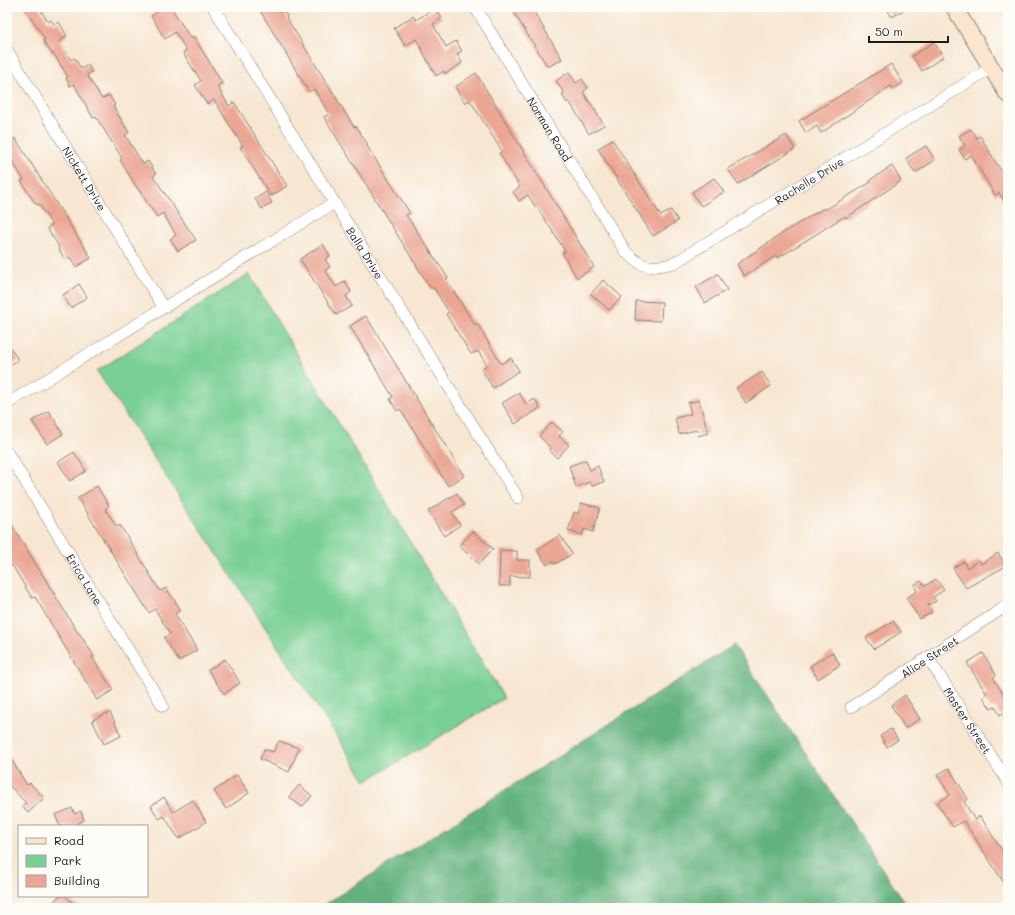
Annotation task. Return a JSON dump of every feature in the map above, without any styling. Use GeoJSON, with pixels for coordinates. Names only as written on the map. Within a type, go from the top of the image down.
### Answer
{"type":"FeatureCollection","features":[{"type":"Feature","properties":{"kind":"main road"},"geometry":{"type":"LineString","coordinates":[[954,7],[1008,95]]}},
{"type":"Feature","properties":{"kind":"street","name":"Balla Drive"},"geometry":{"type":"LineString","coordinates":[[213,7],[518,498]]}},
{"type":"Feature","properties":{"kind":"street","name":"Norman Road"},"geometry":{"type":"LineString","coordinates":[[475,7],[625,251]]}},
{"type":"Feature","properties":{"kind":"street","name":"Nickett Drive"},"geometry":{"type":"LineString","coordinates":[[7,50],[164,308]]}},
{"type":"Feature","properties":{"kind":"street","name":"Rachelle Drive"},"geometry":{"type":"LineString","coordinates":[[625,251],[636,263],[653,268],[674,263],[991,68]]}},
{"type":"Feature","properties":{"kind":"street"},"geometry":{"type":"LineString","coordinates":[[7,404],[334,202]]}},
{"type":"Feature","properties":{"kind":"street","name":"Erica Lane"},"geometry":{"type":"LineString","coordinates":[[7,452],[163,706]]}},
{"type":"Feature","properties":{"kind":"street","name":"Alice Street"},"geometry":{"type":"LineString","coordinates":[[851,707],[1008,605]]}},
{"type":"Feature","properties":{"kind":"street","name":"Master Street"},"geometry":{"type":"LineString","coordinates":[[928,658],[1008,782]]}},
{"type":"Feature","properties":{"kind":"green space"},"geometry":{"type":"Polygon","coordinates":[[[249,274],[504,698],[366,781],[97,371],[249,274]]]}},
{"type":"Feature","properties":{"kind":"green space"},"geometry":{"type":"Polygon","coordinates":[[[734,645],[908,908],[319,908],[734,645]]]}},
{"type":"Feature","properties":{"kind":"building"},"geometry":{"type":"Polygon","coordinates":[[[24,7],[39,7],[48,22],[51,20],[54,24],[59,22],[67,36],[59,41],[71,60],[75,58],[81,69],[88,65],[92,72],[87,75],[102,99],[109,95],[115,105],[113,106],[129,133],[125,135],[143,164],[148,161],[156,174],[153,176],[196,240],[178,251],[170,239],[176,235],[163,213],[157,217],[136,186],[120,160],[122,158],[96,117],[93,118],[74,84],[70,86],[66,78],[68,77],[43,40],[45,39],[24,7]]]}},
{"type":"Feature","properties":{"kind":"building"},"geometry":{"type":"Polygon","coordinates":[[[155,7],[171,7],[191,39],[194,37],[222,83],[217,86],[229,106],[234,102],[287,186],[271,196],[240,147],[243,146],[214,100],[207,104],[195,85],[201,81],[183,53],[186,50],[175,32],[165,39],[151,16],[157,12],[155,7]]]}},
{"type":"Feature","properties":{"kind":"building"},"geometry":{"type":"Polygon","coordinates":[[[258,7],[282,7],[287,16],[286,17],[354,127],[356,126],[368,145],[367,146],[410,213],[406,215],[448,278],[446,279],[475,325],[477,323],[501,364],[511,358],[519,371],[493,388],[481,369],[487,365],[478,351],[471,354],[446,314],[449,312],[433,287],[431,289],[324,117],[329,114],[314,89],[309,92],[258,7]]]}},
{"type":"Feature","properties":{"kind":"building"},"geometry":{"type":"Polygon","coordinates":[[[523,7],[531,7],[562,59],[548,67],[514,13],[523,7]]]}},
{"type":"Feature","properties":{"kind":"building"},"geometry":{"type":"Polygon","coordinates":[[[886,7],[909,7],[892,17],[886,7]]]}},
{"type":"Feature","properties":{"kind":"building"},"geometry":{"type":"Polygon","coordinates":[[[435,8],[442,18],[433,24],[446,47],[456,41],[462,51],[457,54],[462,63],[445,74],[444,71],[436,76],[416,39],[405,46],[394,28],[413,16],[416,20],[435,8]]]}},
{"type":"Feature","properties":{"kind":"building"},"geometry":{"type":"Polygon","coordinates":[[[934,42],[943,57],[922,71],[912,56],[934,42]]]}},
{"type":"Feature","properties":{"kind":"building"},"geometry":{"type":"Polygon","coordinates":[[[891,64],[903,83],[893,89],[891,86],[821,133],[817,126],[806,133],[799,121],[891,64]]]}},
{"type":"Feature","properties":{"kind":"building"},"geometry":{"type":"Polygon","coordinates":[[[569,72],[576,83],[582,79],[588,88],[583,92],[604,125],[589,134],[569,101],[567,103],[562,95],[564,93],[556,81],[569,72]]]}},
{"type":"Feature","properties":{"kind":"building"},"geometry":{"type":"Polygon","coordinates":[[[476,73],[594,267],[577,278],[562,253],[565,251],[537,207],[536,208],[528,195],[519,201],[513,192],[520,187],[499,153],[502,151],[473,105],[469,100],[465,103],[455,87],[476,73]]]}},
{"type":"Feature","properties":{"kind":"building"},"geometry":{"type":"Polygon","coordinates":[[[971,129],[977,138],[980,136],[1008,182],[1008,207],[999,193],[995,195],[971,155],[965,159],[959,150],[965,146],[959,136],[971,129]]]}},
{"type":"Feature","properties":{"kind":"building"},"geometry":{"type":"Polygon","coordinates":[[[7,131],[12,140],[15,138],[91,258],[76,267],[70,257],[65,260],[47,228],[52,225],[39,204],[37,205],[33,200],[21,181],[24,180],[7,153],[7,131]]]}},
{"type":"Feature","properties":{"kind":"building"},"geometry":{"type":"Polygon","coordinates":[[[786,135],[795,149],[738,184],[728,169],[786,135]]]}},
{"type":"Feature","properties":{"kind":"building"},"geometry":{"type":"Polygon","coordinates":[[[612,139],[661,216],[671,210],[678,221],[653,236],[598,149],[612,139]]]}},
{"type":"Feature","properties":{"kind":"building"},"geometry":{"type":"Polygon","coordinates":[[[926,146],[935,160],[915,173],[906,158],[926,146]]]}},
{"type":"Feature","properties":{"kind":"building"},"geometry":{"type":"Polygon","coordinates":[[[892,166],[901,181],[846,218],[845,216],[778,258],[776,256],[744,276],[737,264],[789,229],[824,208],[825,210],[871,182],[870,180],[892,166]]]}},
{"type":"Feature","properties":{"kind":"building"},"geometry":{"type":"Polygon","coordinates":[[[714,178],[724,192],[701,206],[692,192],[714,178]]]}},
{"type":"Feature","properties":{"kind":"building"},"geometry":{"type":"Polygon","coordinates":[[[266,192],[272,203],[262,209],[255,199],[266,192]]]}},
{"type":"Feature","properties":{"kind":"building"},"geometry":{"type":"Polygon","coordinates":[[[323,244],[330,256],[325,259],[330,267],[325,270],[336,287],[345,281],[351,292],[346,296],[352,306],[336,315],[300,259],[323,244]]]}},
{"type":"Feature","properties":{"kind":"building"},"geometry":{"type":"Polygon","coordinates":[[[718,274],[727,290],[705,303],[696,287],[718,274]]]}},
{"type":"Feature","properties":{"kind":"building"},"geometry":{"type":"Polygon","coordinates":[[[603,280],[622,297],[609,310],[591,294],[603,280]]]}},
{"type":"Feature","properties":{"kind":"building"},"geometry":{"type":"Polygon","coordinates":[[[79,284],[87,297],[71,308],[63,295],[79,284]]]}},
{"type":"Feature","properties":{"kind":"building"},"geometry":{"type":"Polygon","coordinates":[[[636,301],[662,302],[661,321],[635,320],[636,301]]]}},
{"type":"Feature","properties":{"kind":"building"},"geometry":{"type":"Polygon","coordinates":[[[366,316],[464,476],[448,486],[400,409],[397,411],[390,399],[393,397],[350,326],[366,316]]]}},
{"type":"Feature","properties":{"kind":"building"},"geometry":{"type":"Polygon","coordinates":[[[7,342],[18,360],[7,367],[7,342]]]}},
{"type":"Feature","properties":{"kind":"building"},"geometry":{"type":"Polygon","coordinates":[[[762,372],[771,386],[746,403],[736,388],[762,372]]]}},
{"type":"Feature","properties":{"kind":"building"},"geometry":{"type":"Polygon","coordinates":[[[519,393],[526,404],[535,399],[540,408],[515,424],[502,403],[519,393]]]}},
{"type":"Feature","properties":{"kind":"building"},"geometry":{"type":"Polygon","coordinates":[[[699,400],[708,433],[698,436],[697,430],[679,434],[675,418],[691,414],[688,403],[699,400]]]}},
{"type":"Feature","properties":{"kind":"building"},"geometry":{"type":"Polygon","coordinates":[[[49,411],[63,434],[47,444],[32,421],[49,411]]]}},
{"type":"Feature","properties":{"kind":"building"},"geometry":{"type":"Polygon","coordinates":[[[552,422],[563,432],[559,436],[569,445],[557,458],[549,450],[551,448],[539,436],[552,422]]]}},
{"type":"Feature","properties":{"kind":"building"},"geometry":{"type":"Polygon","coordinates":[[[74,452],[86,471],[70,481],[58,462],[74,452]]]}},
{"type":"Feature","properties":{"kind":"building"},"geometry":{"type":"Polygon","coordinates":[[[586,460],[590,470],[598,466],[604,482],[592,486],[590,482],[576,487],[569,466],[586,460]]]}},
{"type":"Feature","properties":{"kind":"building"},"geometry":{"type":"Polygon","coordinates":[[[97,486],[109,506],[105,509],[117,527],[120,525],[160,591],[166,588],[181,610],[175,614],[197,650],[179,661],[164,638],[170,634],[155,609],[149,613],[78,498],[97,486]]]}},
{"type":"Feature","properties":{"kind":"building"},"geometry":{"type":"Polygon","coordinates":[[[457,493],[464,505],[452,512],[460,525],[444,536],[428,511],[457,493]]]}},
{"type":"Feature","properties":{"kind":"building"},"geometry":{"type":"Polygon","coordinates":[[[581,503],[600,508],[593,532],[584,529],[582,535],[568,531],[574,512],[578,514],[581,503]]]}},
{"type":"Feature","properties":{"kind":"building"},"geometry":{"type":"Polygon","coordinates":[[[7,517],[78,633],[94,656],[92,657],[113,690],[97,700],[35,597],[32,598],[12,565],[10,566],[7,561],[7,517]]]}},
{"type":"Feature","properties":{"kind":"building"},"geometry":{"type":"Polygon","coordinates":[[[473,531],[493,549],[479,564],[459,546],[473,531]]]}},
{"type":"Feature","properties":{"kind":"building"},"geometry":{"type":"Polygon","coordinates":[[[560,535],[572,554],[555,564],[553,561],[547,565],[537,550],[560,535]]]}},
{"type":"Feature","properties":{"kind":"building"},"geometry":{"type":"Polygon","coordinates":[[[500,550],[517,551],[517,560],[530,560],[530,577],[510,576],[510,586],[499,586],[500,550]]]}},
{"type":"Feature","properties":{"kind":"building"},"geometry":{"type":"Polygon","coordinates":[[[998,553],[1006,566],[966,588],[953,568],[964,561],[967,568],[979,560],[981,564],[998,553]]]}},
{"type":"Feature","properties":{"kind":"building"},"geometry":{"type":"Polygon","coordinates":[[[936,579],[944,590],[933,597],[936,601],[928,605],[932,612],[920,619],[906,598],[917,591],[914,585],[921,581],[925,586],[936,579]]]}},
{"type":"Feature","properties":{"kind":"building"},"geometry":{"type":"Polygon","coordinates":[[[893,621],[901,632],[874,649],[866,638],[893,621]]]}},
{"type":"Feature","properties":{"kind":"building"},"geometry":{"type":"Polygon","coordinates":[[[832,652],[840,665],[818,679],[810,666],[832,652]]]}},
{"type":"Feature","properties":{"kind":"building"},"geometry":{"type":"Polygon","coordinates":[[[983,653],[996,675],[993,677],[1008,702],[1008,710],[1000,715],[995,707],[991,709],[983,697],[987,694],[967,663],[983,653]]]}},
{"type":"Feature","properties":{"kind":"building"},"geometry":{"type":"Polygon","coordinates":[[[225,659],[240,683],[224,694],[208,670],[225,659]]]}},
{"type":"Feature","properties":{"kind":"building"},"geometry":{"type":"Polygon","coordinates":[[[905,695],[920,719],[905,728],[891,705],[905,695]]]}},
{"type":"Feature","properties":{"kind":"building"},"geometry":{"type":"Polygon","coordinates":[[[110,712],[121,736],[104,744],[92,720],[110,712]]]}},
{"type":"Feature","properties":{"kind":"building"},"geometry":{"type":"Polygon","coordinates":[[[891,729],[898,740],[887,747],[880,736],[891,729]]]}},
{"type":"Feature","properties":{"kind":"building"},"geometry":{"type":"Polygon","coordinates":[[[279,741],[299,748],[289,772],[260,759],[264,749],[273,752],[279,741]]]}},
{"type":"Feature","properties":{"kind":"building"},"geometry":{"type":"Polygon","coordinates":[[[7,753],[27,785],[30,783],[44,798],[28,813],[22,806],[26,803],[7,783],[7,753]]]}},
{"type":"Feature","properties":{"kind":"building"},"geometry":{"type":"Polygon","coordinates":[[[949,768],[968,799],[964,802],[975,820],[980,816],[1008,860],[1008,889],[964,821],[953,827],[937,803],[950,795],[937,775],[949,768]]]}},
{"type":"Feature","properties":{"kind":"building"},"geometry":{"type":"Polygon","coordinates":[[[237,775],[249,793],[226,809],[214,791],[237,775]]]}},
{"type":"Feature","properties":{"kind":"building"},"geometry":{"type":"Polygon","coordinates":[[[299,785],[312,796],[302,807],[289,797],[299,785]]]}},
{"type":"Feature","properties":{"kind":"building"},"geometry":{"type":"Polygon","coordinates":[[[164,797],[173,812],[193,800],[206,822],[179,839],[164,816],[159,819],[151,806],[164,797]]]}},
{"type":"Feature","properties":{"kind":"building"},"geometry":{"type":"Polygon","coordinates":[[[72,808],[75,814],[81,811],[84,820],[78,823],[79,825],[60,825],[55,815],[72,808]]]}},
{"type":"Feature","properties":{"kind":"building"},"geometry":{"type":"Polygon","coordinates":[[[58,897],[66,897],[79,908],[49,908],[58,897]]]}}]}
